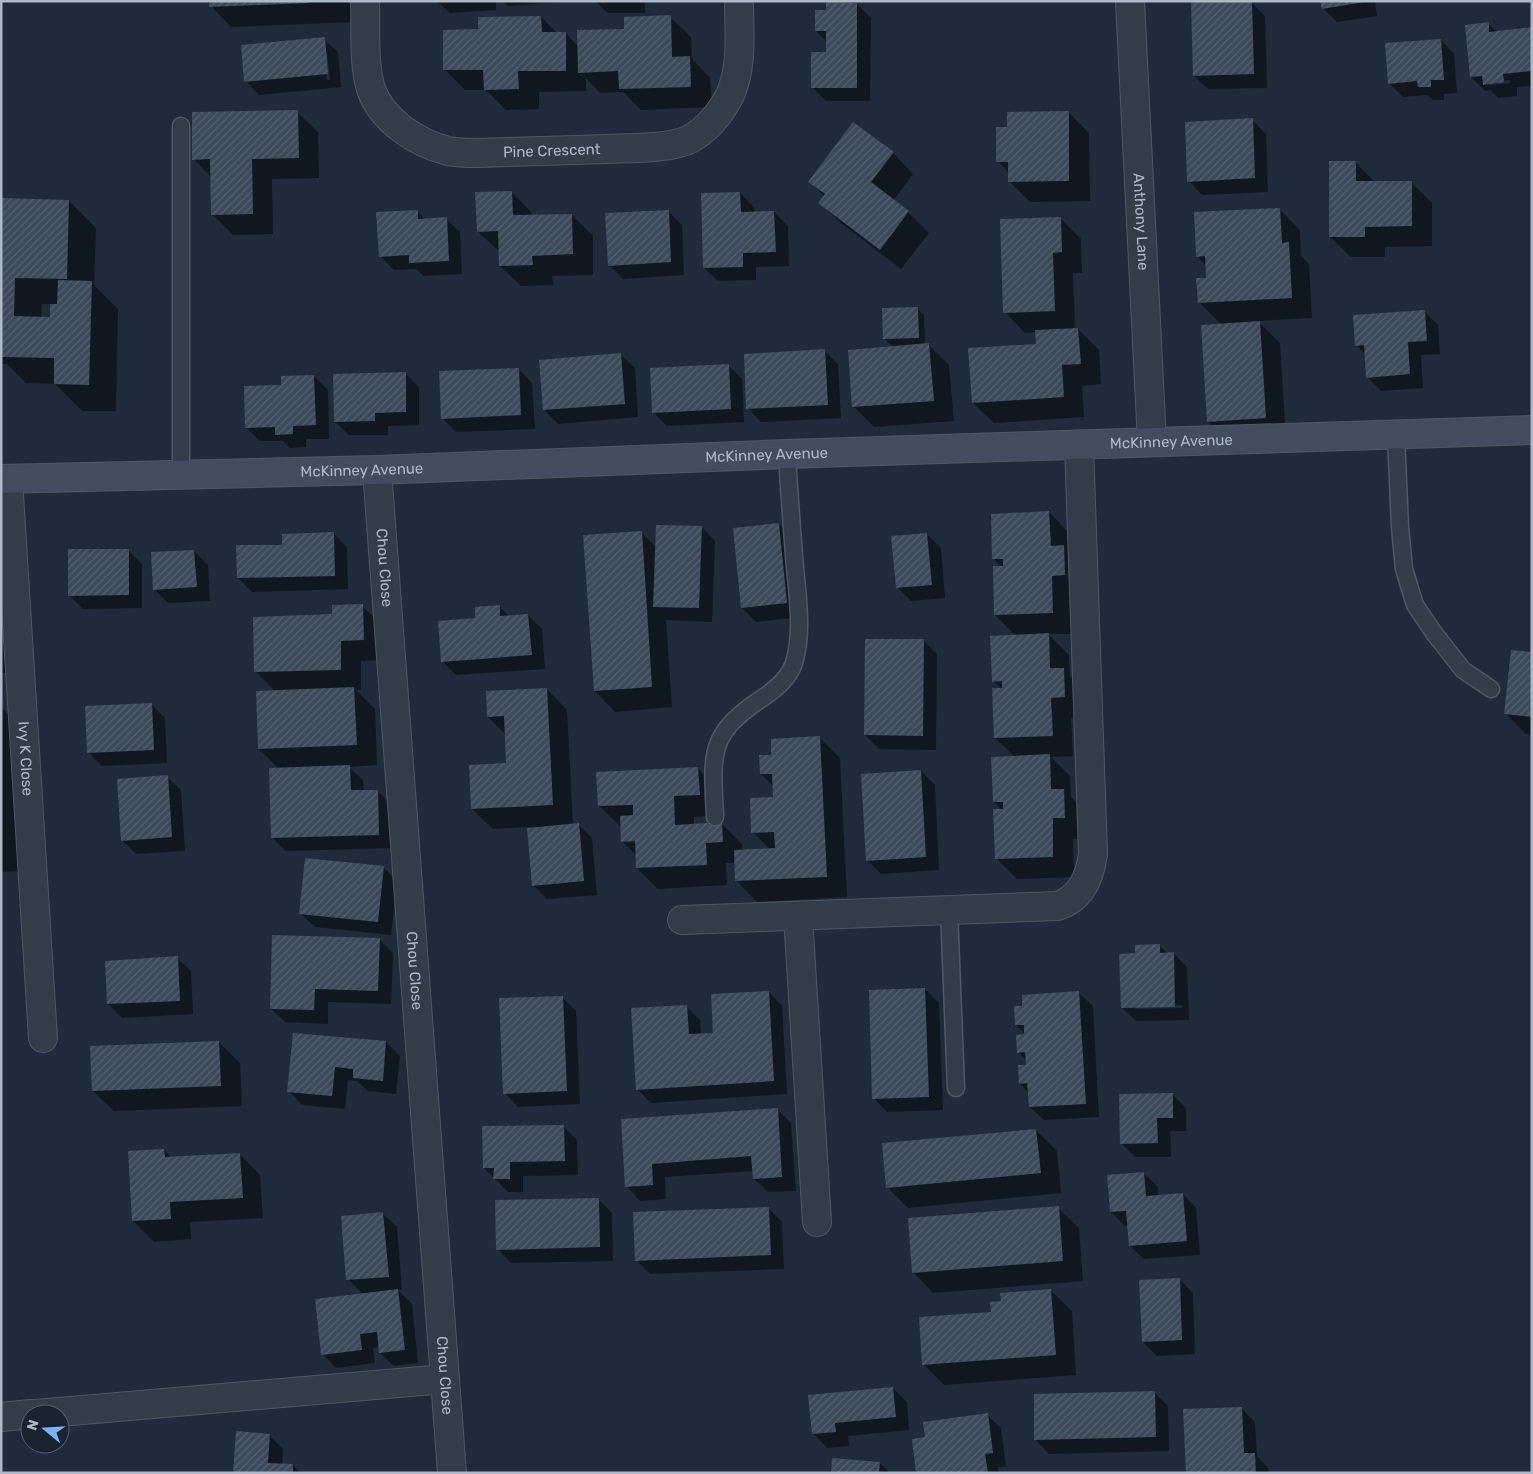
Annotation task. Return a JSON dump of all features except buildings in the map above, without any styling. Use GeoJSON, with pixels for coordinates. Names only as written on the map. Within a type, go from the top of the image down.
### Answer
{"type":"FeatureCollection","features":[{"type":"Feature","properties":{"kind":"street","name":"Pine Crescent"},"geometry":{"type":"LineString","coordinates":[[365,1],[367,66],[371,87],[377,102],[390,118],[407,133],[428,145],[450,152],[478,153],[656,147],[688,140],[704,129],[719,113],[730,94],[736,74],[739,51],[739,1]]}},
{"type":"Feature","properties":{"kind":"street","name":"Anthony Lane"},"geometry":{"type":"LineString","coordinates":[[1130,1],[1152,442]]}},
{"type":"Feature","properties":{"kind":"street","name":"McKinney Avenue"},"geometry":{"type":"LineString","coordinates":[[5,479],[377,470],[787,454],[1532,430]]}},
{"type":"Feature","properties":{"kind":"street"},"geometry":{"type":"LineString","coordinates":[[682,920],[1057,906],[1072,900],[1083,887],[1091,866],[1093,854],[1078,445]]}},
{"type":"Feature","properties":{"kind":"street","name":"Chou Close"},"geometry":{"type":"LineString","coordinates":[[377,470],[452,1473]]}},
{"type":"Feature","properties":{"kind":"street","name":"Ivy K Close"},"geometry":{"type":"LineString","coordinates":[[5,479],[43,1038]]}},
{"type":"Feature","properties":{"kind":"street"},"geometry":{"type":"LineString","coordinates":[[798,916],[817,1222]]}},
{"type":"Feature","properties":{"kind":"street"},"geometry":{"type":"LineString","coordinates":[[70,1411],[446,1379]]}},
{"type":"Feature","properties":{"kind":"street"},"geometry":{"type":"LineString","coordinates":[[1,1417],[20,1415]]}},
{"type":"Feature","properties":{"kind":"lane"},"geometry":{"type":"LineString","coordinates":[[181,126],[181,474]]}},
{"type":"Feature","properties":{"kind":"lane"},"geometry":{"type":"LineString","coordinates":[[1396,435],[1404,569],[1415,605],[1434,634],[1463,670],[1492,689]]}},
{"type":"Feature","properties":{"kind":"lane"},"geometry":{"type":"LineString","coordinates":[[715,817],[714,757],[725,730],[734,719],[774,691],[794,664],[797,652],[799,622],[787,454]]}},
{"type":"Feature","properties":{"kind":"lane"},"geometry":{"type":"LineString","coordinates":[[950,910],[956,1088]]}}]}
